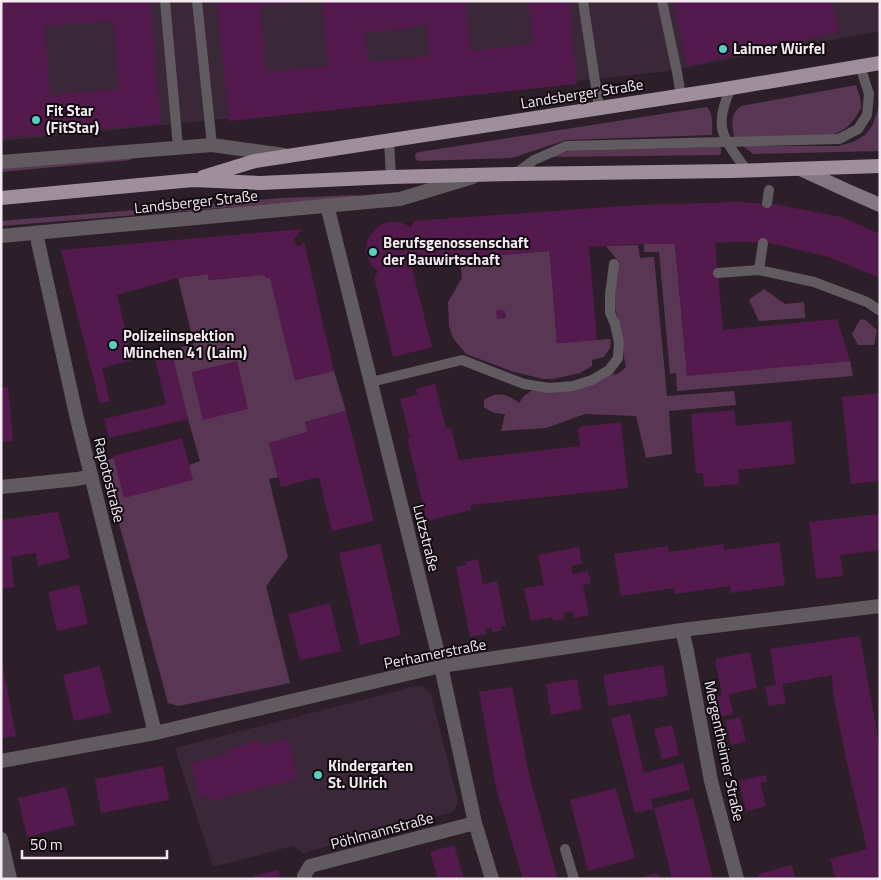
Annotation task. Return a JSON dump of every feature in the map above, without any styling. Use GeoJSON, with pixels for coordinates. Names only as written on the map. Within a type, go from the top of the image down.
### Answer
{"type":"FeatureCollection","features":[{"type":"Feature","properties":{"kind":"main road","name":"Landsberger Straße"},"geometry":{"type":"LineString","coordinates":[[193,180],[254,161],[731,88],[860,66],[878,60]]}},
{"type":"Feature","properties":{"kind":"main road","name":"Landsberger Straße"},"geometry":{"type":"LineString","coordinates":[[1,198],[193,180],[260,183],[391,177],[747,171],[880,166]]}},
{"type":"Feature","properties":{"kind":"main road"},"geometry":{"type":"LineString","coordinates":[[800,169],[880,205]]}},
{"type":"Feature","properties":{"kind":"street","name":"Landsberger Straße"},"geometry":{"type":"LineString","coordinates":[[1,162],[212,145],[290,156]]}},
{"type":"Feature","properties":{"kind":"street","name":"Landsberger Straße"},"geometry":{"type":"LineString","coordinates":[[1,236],[400,198],[481,175]]}},
{"type":"Feature","properties":{"kind":"street","name":"Lutzstraße"},"geometry":{"type":"LineString","coordinates":[[327,205],[441,666],[475,823],[492,879]]}},
{"type":"Feature","properties":{"kind":"street","name":"Rapotostraße"},"geometry":{"type":"LineString","coordinates":[[36,233],[75,410],[155,733]]}},
{"type":"Feature","properties":{"kind":"street"},"geometry":{"type":"LineString","coordinates":[[1,487],[91,476]]}},
{"type":"Feature","properties":{"kind":"street","name":"Perhamerstraße"},"geometry":{"type":"LineString","coordinates":[[1,761],[155,733],[441,666],[682,630],[880,606]]}},
{"type":"Feature","properties":{"kind":"street","name":"Mergentheimer Straße"},"geometry":{"type":"LineString","coordinates":[[682,630],[711,781],[737,879]]}},
{"type":"Feature","properties":{"kind":"street","name":"Pöhlmannstraße"},"geometry":{"type":"LineString","coordinates":[[305,879],[304,876],[310,866],[475,823]]}},
{"type":"Feature","properties":{"kind":"street"},"geometry":{"type":"LineString","coordinates":[[1,839],[10,879]]}},
{"type":"Feature","properties":{"kind":"lane"},"geometry":{"type":"LineString","coordinates":[[165,1],[178,147]]}},
{"type":"Feature","properties":{"kind":"lane"},"geometry":{"type":"LineString","coordinates":[[196,1],[212,145]]}},
{"type":"Feature","properties":{"kind":"lane"},"geometry":{"type":"LineString","coordinates":[[662,1],[681,96]]}},
{"type":"Feature","properties":{"kind":"lane"},"geometry":{"type":"LineString","coordinates":[[583,2],[599,108]]}},
{"type":"Feature","properties":{"kind":"lane"},"geometry":{"type":"LineString","coordinates":[[515,174],[534,160],[566,146],[839,139],[858,129],[867,115],[869,94],[860,66]]}},
{"type":"Feature","properties":{"kind":"lane"},"geometry":{"type":"LineString","coordinates":[[731,88],[724,102],[721,120],[726,142],[747,171]]}},
{"type":"Feature","properties":{"kind":"lane"},"geometry":{"type":"LineString","coordinates":[[389,140],[391,177]]}},
{"type":"Feature","properties":{"kind":"lane"},"geometry":{"type":"LineString","coordinates":[[767,203],[769,190]]}},
{"type":"Feature","properties":{"kind":"lane"},"geometry":{"type":"LineString","coordinates":[[759,270],[763,243]]}},
{"type":"Feature","properties":{"kind":"lane"},"geometry":{"type":"LineString","coordinates":[[370,382],[462,360],[524,384],[549,388],[573,386],[592,380],[609,370],[618,358],[619,343],[615,324],[610,313],[614,264]]}},
{"type":"Feature","properties":{"kind":"lane"},"geometry":{"type":"LineString","coordinates":[[718,273],[759,270],[814,282],[867,302],[880,311]]}},
{"type":"Feature","properties":{"kind":"lane"},"geometry":{"type":"LineString","coordinates":[[565,848],[574,879]]}},
{"type":"Feature","properties":{"kind":"shaded area"},"geometry":{"type":"Polygon","coordinates":[[[1,1],[880,1],[880,31],[661,72],[1,141],[1,1]]]}},
{"type":"Feature","properties":{"kind":"shaded area"},"geometry":{"type":"Polygon","coordinates":[[[856,85],[861,108],[849,125],[830,136],[735,140],[732,126],[733,117],[741,106],[856,85]]]}},
{"type":"Feature","properties":{"kind":"shaded area"},"geometry":{"type":"Polygon","coordinates":[[[880,104],[880,151],[753,154],[743,146],[838,146],[853,142],[865,135],[872,126],[880,104]]]}},
{"type":"Feature","properties":{"kind":"shaded area"},"geometry":{"type":"Polygon","coordinates":[[[707,107],[712,117],[712,135],[566,140],[512,158],[420,161],[416,160],[415,157],[416,153],[419,152],[707,107]]]}},
{"type":"Feature","properties":{"kind":"shaded area"},"geometry":{"type":"Polygon","coordinates":[[[721,148],[721,154],[719,155],[549,157],[569,151],[721,148]]]}},
{"type":"Feature","properties":{"kind":"shaded area"},"geometry":{"type":"Polygon","coordinates":[[[131,155],[131,160],[1,172],[1,166],[131,155]]]}},
{"type":"Feature","properties":{"kind":"shaded area"},"geometry":{"type":"Polygon","coordinates":[[[357,195],[357,197],[1,226],[1,221],[282,198],[357,195]]]}},
{"type":"Feature","properties":{"kind":"shaded area"},"geometry":{"type":"Polygon","coordinates":[[[644,244],[675,244],[687,375],[850,361],[853,376],[677,391],[676,373],[670,374],[659,252],[644,252],[644,244]]]}},
{"type":"Feature","properties":{"kind":"shaded area"},"geometry":{"type":"Polygon","coordinates":[[[638,245],[640,258],[654,257],[667,396],[734,391],[736,405],[669,411],[672,454],[646,458],[636,416],[585,414],[546,428],[501,431],[505,414],[499,414],[484,407],[484,400],[488,397],[502,395],[511,397],[519,403],[531,391],[577,389],[607,375],[618,374],[626,367],[621,329],[613,301],[619,262],[606,246],[638,245]]]}},
{"type":"Feature","properties":{"kind":"shaded area"},"geometry":{"type":"Polygon","coordinates":[[[549,251],[557,343],[611,339],[610,348],[604,357],[592,360],[592,366],[580,373],[553,379],[543,379],[511,371],[466,354],[453,338],[449,326],[448,302],[462,278],[460,258],[549,251]]]}},
{"type":"Feature","properties":{"kind":"shaded area"},"geometry":{"type":"Polygon","coordinates":[[[208,274],[209,280],[263,275],[270,278],[295,380],[334,371],[346,411],[305,422],[308,432],[269,443],[278,477],[269,479],[288,557],[266,586],[290,683],[178,706],[168,703],[102,461],[114,458],[189,465],[200,461],[171,350],[194,344],[178,278],[208,274]],[[237,362],[192,373],[203,419],[237,362]]]}},
{"type":"Feature","properties":{"kind":"shaded area"},"geometry":{"type":"Polygon","coordinates":[[[764,289],[785,304],[804,302],[805,318],[759,321],[749,300],[764,289]]]}},
{"type":"Feature","properties":{"kind":"shaded area"},"geometry":{"type":"Polygon","coordinates":[[[864,319],[877,330],[874,345],[858,345],[852,334],[860,320],[864,319]]]}},
{"type":"Feature","properties":{"kind":"shaded area","name":"Kindergarten St. UIrich"},"geometry":{"type":"Polygon","coordinates":[[[417,686],[423,687],[431,694],[458,801],[455,809],[450,813],[303,853],[293,846],[213,867],[175,748],[417,686]]]}},
{"type":"Feature","properties":{"kind":"building"},"geometry":{"type":"Polygon","coordinates":[[[1,1],[150,1],[161,124],[1,138],[1,1]],[[113,21],[45,26],[50,95],[119,89],[113,21]]]}},
{"type":"Feature","properties":{"kind":"building"},"geometry":{"type":"Polygon","coordinates":[[[217,1],[298,1],[298,3],[260,6],[266,72],[328,66],[322,1],[465,1],[471,51],[533,44],[528,1],[569,1],[577,84],[229,121],[217,1]],[[426,24],[406,29],[365,31],[368,62],[430,56],[426,24]]]}},
{"type":"Feature","properties":{"kind":"building","name":"Laimer Würfel"},"geometry":{"type":"Polygon","coordinates":[[[673,1],[832,1],[839,32],[687,66],[673,1]]]}},
{"type":"Feature","properties":{"kind":"building"},"geometry":{"type":"Polygon","coordinates":[[[737,202],[774,204],[841,217],[880,234],[880,278],[829,257],[770,243],[715,243],[723,330],[837,319],[850,361],[687,376],[675,244],[589,247],[597,340],[557,343],[549,251],[418,262],[412,269],[432,347],[393,357],[374,276],[378,271],[371,265],[366,250],[370,235],[382,224],[397,222],[411,228],[413,221],[638,205],[737,202]]]}},
{"type":"Feature","properties":{"kind":"building"},"geometry":{"type":"Polygon","coordinates":[[[302,229],[293,241],[299,247],[304,242],[334,371],[295,380],[270,278],[263,275],[208,280],[208,274],[178,278],[117,295],[133,360],[102,368],[110,401],[100,404],[61,250],[302,229]]]}},
{"type":"Feature","properties":{"kind":"building"},"geometry":{"type":"Polygon","coordinates":[[[500,309],[505,311],[506,318],[497,319],[496,313],[500,309]]]}},
{"type":"Feature","properties":{"kind":"building"},"geometry":{"type":"Polygon","coordinates":[[[171,350],[188,419],[109,438],[104,419],[166,404],[154,354],[171,350]]]}},
{"type":"Feature","properties":{"kind":"building"},"geometry":{"type":"Polygon","coordinates":[[[237,361],[248,409],[203,420],[192,372],[237,361]]]}},
{"type":"Feature","properties":{"kind":"building"},"geometry":{"type":"Polygon","coordinates":[[[435,384],[446,429],[451,428],[459,460],[580,446],[578,427],[621,422],[628,488],[470,505],[471,510],[427,521],[407,438],[410,438],[400,399],[418,395],[416,389],[435,384]]]}},
{"type":"Feature","properties":{"kind":"building"},"geometry":{"type":"Polygon","coordinates":[[[8,387],[13,441],[1,442],[1,388],[8,387]]]}},
{"type":"Feature","properties":{"kind":"building"},"geometry":{"type":"Polygon","coordinates":[[[880,393],[880,481],[851,484],[842,397],[880,393]]]}},
{"type":"Feature","properties":{"kind":"building"},"geometry":{"type":"Polygon","coordinates":[[[734,410],[736,426],[791,421],[795,464],[738,470],[739,484],[704,487],[703,473],[696,473],[691,414],[734,410]]]}},
{"type":"Feature","properties":{"kind":"building"},"geometry":{"type":"Polygon","coordinates":[[[346,411],[374,521],[332,531],[319,477],[281,487],[269,443],[308,432],[305,422],[346,411]]]}},
{"type":"Feature","properties":{"kind":"building"},"geometry":{"type":"Polygon","coordinates":[[[182,438],[193,480],[124,498],[113,456],[182,438]]]}},
{"type":"Feature","properties":{"kind":"building"},"geometry":{"type":"Polygon","coordinates":[[[58,512],[70,558],[38,566],[36,553],[11,557],[14,587],[1,588],[1,520],[58,512]]]}},
{"type":"Feature","properties":{"kind":"building"},"geometry":{"type":"Polygon","coordinates":[[[880,514],[880,550],[840,555],[843,576],[816,579],[809,522],[880,514]]]}},
{"type":"Feature","properties":{"kind":"building"},"geometry":{"type":"Polygon","coordinates":[[[779,542],[785,585],[731,593],[730,586],[675,594],[674,588],[621,596],[614,554],[668,546],[669,552],[723,544],[724,550],[779,542]]]}},
{"type":"Feature","properties":{"kind":"building"},"geometry":{"type":"Polygon","coordinates":[[[380,544],[401,635],[360,645],[339,553],[380,544]]]}},
{"type":"Feature","properties":{"kind":"building"},"geometry":{"type":"Polygon","coordinates":[[[579,547],[582,564],[571,566],[573,574],[588,571],[591,583],[583,585],[589,615],[574,618],[572,611],[563,613],[564,619],[553,621],[552,617],[531,621],[524,588],[544,585],[538,555],[579,547]]]}},
{"type":"Feature","properties":{"kind":"building"},"geometry":{"type":"Polygon","coordinates":[[[478,559],[483,584],[497,581],[506,626],[501,627],[501,631],[492,632],[492,628],[485,629],[486,634],[470,637],[456,567],[466,565],[465,562],[478,559]]]}},
{"type":"Feature","properties":{"kind":"building"},"geometry":{"type":"Polygon","coordinates":[[[79,585],[88,624],[57,631],[48,592],[79,585]]]}},
{"type":"Feature","properties":{"kind":"building"},"geometry":{"type":"Polygon","coordinates":[[[330,603],[341,651],[300,660],[288,614],[330,603]]]}},
{"type":"Feature","properties":{"kind":"building"},"geometry":{"type":"Polygon","coordinates":[[[860,636],[880,750],[880,879],[836,879],[830,859],[867,849],[833,694],[832,675],[782,684],[786,703],[769,706],[765,687],[776,685],[770,649],[860,636]]]}},
{"type":"Feature","properties":{"kind":"building"},"geometry":{"type":"Polygon","coordinates":[[[750,652],[757,688],[729,694],[733,714],[717,717],[714,696],[722,695],[715,659],[750,652]]]}},
{"type":"Feature","properties":{"kind":"building"},"geometry":{"type":"Polygon","coordinates":[[[1,662],[16,736],[1,738],[1,662]]]}},
{"type":"Feature","properties":{"kind":"building"},"geometry":{"type":"Polygon","coordinates":[[[663,665],[668,696],[609,706],[603,675],[663,665]]]}},
{"type":"Feature","properties":{"kind":"building"},"geometry":{"type":"Polygon","coordinates":[[[100,666],[111,713],[74,721],[63,675],[100,666]]]}},
{"type":"Feature","properties":{"kind":"building"},"geometry":{"type":"Polygon","coordinates":[[[577,679],[582,709],[551,715],[546,684],[577,679]]]}},
{"type":"Feature","properties":{"kind":"building"},"geometry":{"type":"Polygon","coordinates":[[[512,687],[530,779],[558,879],[523,879],[496,788],[479,692],[512,687]]]}},
{"type":"Feature","properties":{"kind":"building"},"geometry":{"type":"Polygon","coordinates":[[[630,714],[644,773],[683,763],[690,790],[651,799],[653,809],[635,813],[611,718],[630,714]]]}},
{"type":"Feature","properties":{"kind":"building"},"geometry":{"type":"Polygon","coordinates":[[[740,717],[746,741],[731,745],[725,721],[740,717]]]}},
{"type":"Feature","properties":{"kind":"building"},"geometry":{"type":"Polygon","coordinates":[[[672,725],[679,755],[662,759],[654,729],[672,725]]]}},
{"type":"Feature","properties":{"kind":"building"},"geometry":{"type":"Polygon","coordinates":[[[288,738],[298,779],[211,801],[209,796],[199,798],[191,763],[228,754],[227,749],[260,741],[261,746],[288,738]]]}},
{"type":"Feature","properties":{"kind":"building"},"geometry":{"type":"Polygon","coordinates":[[[163,766],[169,800],[101,813],[95,779],[163,766]]]}},
{"type":"Feature","properties":{"kind":"building"},"geometry":{"type":"Polygon","coordinates":[[[766,775],[767,782],[760,783],[766,806],[746,811],[739,781],[766,775]]]}},
{"type":"Feature","properties":{"kind":"building"},"geometry":{"type":"Polygon","coordinates":[[[66,787],[75,825],[27,837],[18,798],[66,787]]]}},
{"type":"Feature","properties":{"kind":"building"},"geometry":{"type":"Polygon","coordinates":[[[616,788],[635,858],[588,871],[570,800],[616,788]]]}},
{"type":"Feature","properties":{"kind":"building"},"geometry":{"type":"Polygon","coordinates":[[[693,798],[713,879],[672,879],[654,808],[693,798]]]}},
{"type":"Feature","properties":{"kind":"building"},"geometry":{"type":"Polygon","coordinates":[[[454,845],[464,879],[438,879],[430,852],[454,845]]]}},
{"type":"Feature","properties":{"kind":"building"},"geometry":{"type":"Polygon","coordinates":[[[792,865],[795,879],[759,879],[758,874],[792,865]]]}},
{"type":"Feature","properties":{"kind":"building"},"geometry":{"type":"Polygon","coordinates":[[[278,870],[281,879],[255,879],[254,876],[278,870]]]}},
{"type":"Feature","properties":{"kind":"building"},"geometry":{"type":"Polygon","coordinates":[[[658,873],[660,879],[639,879],[639,878],[658,873]]]}},
{"type":"Feature","properties":{"kind":"place","name":"Laimer Würfel"},"geometry":{"type":"Point","coordinates":[723,49]}},
{"type":"Feature","properties":{"kind":"place","name":"Fit Star (FitStar)"},"geometry":{"type":"Point","coordinates":[36,120]}},
{"type":"Feature","properties":{"kind":"place","name":"Berufsgenossenschaft der Bauwirtschaft"},"geometry":{"type":"Point","coordinates":[373,252]}},
{"type":"Feature","properties":{"kind":"place","name":"Polizeiinspektion München 41 (Laim)"},"geometry":{"type":"Point","coordinates":[113,345]}},
{"type":"Feature","properties":{"kind":"place","name":"Kindergarten St. UIrich"},"geometry":{"type":"Point","coordinates":[318,775]}}]}
